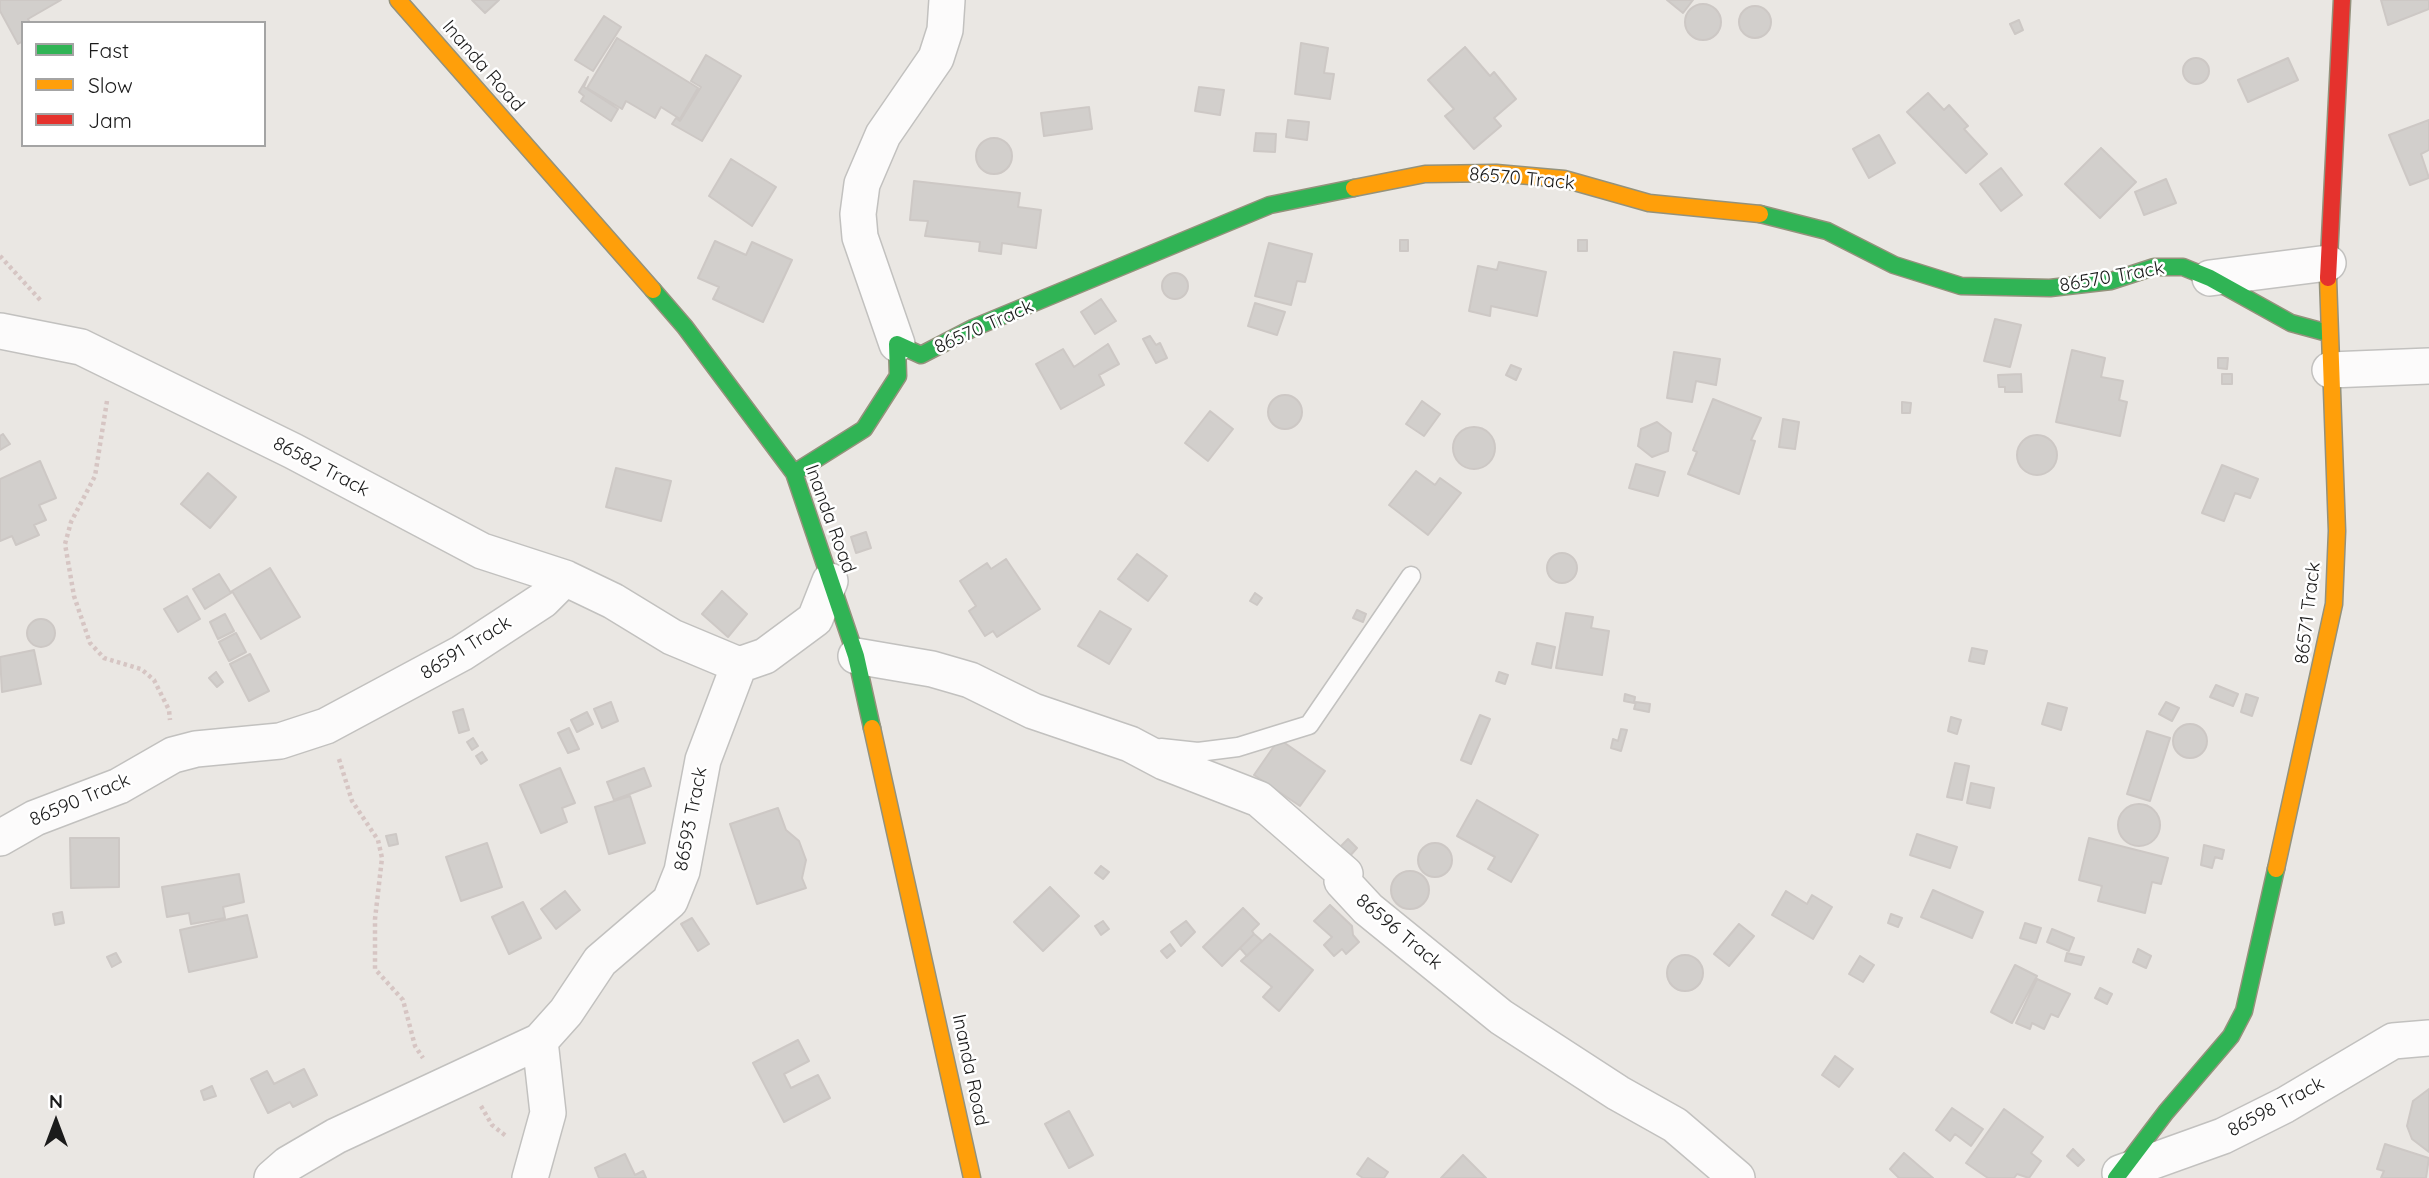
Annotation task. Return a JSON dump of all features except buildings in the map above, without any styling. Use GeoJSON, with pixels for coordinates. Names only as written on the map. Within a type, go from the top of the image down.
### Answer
{"type":"FeatureCollection","features":[{"type":"Feature","properties":{"kind":"street","name":"Inanda Road"},"geometry":{"type":"LineString","coordinates":[[398,0],[685,327],[794,473],[856,656],[972,1178]]}},
{"type":"Feature","properties":{"kind":"street"},"geometry":{"type":"LineString","coordinates":[[794,473],[864,429],[898,376],[897,344],[860,237],[858,214],[862,184],[883,135],[936,58],[945,30],[947,0]]}},
{"type":"Feature","properties":{"kind":"street","name":"86571 Track"},"geometry":{"type":"LineString","coordinates":[[2118,1175],[2166,1112],[2231,1036],[2244,1011],[2255,975],[2334,604],[2337,531],[2328,333],[2328,263],[2342,0]]}},
{"type":"Feature","properties":{"kind":"street","name":"86570 Track"},"geometry":{"type":"LineString","coordinates":[[897,344],[921,355],[973,328],[1270,205],[1425,174],[1496,173],[1564,179],[1649,203],[1776,216],[1827,231],[1894,265],[1961,286],[2050,288],[2111,281],[2168,265],[2210,278],[2291,323],[2328,333]]}},
{"type":"Feature","properties":{"kind":"street"},"geometry":{"type":"LineString","coordinates":[[2210,278],[2328,263]]}},
{"type":"Feature","properties":{"kind":"street","name":"86582 Track"},"geometry":{"type":"LineString","coordinates":[[0,331],[81,347],[293,451],[482,551],[565,578]]}},
{"type":"Feature","properties":{"kind":"street"},"geometry":{"type":"LineString","coordinates":[[2330,370],[2429,366]]}},
{"type":"Feature","properties":{"kind":"street"},"geometry":{"type":"LineString","coordinates":[[565,578],[613,601],[672,637],[739,666],[765,656],[815,619],[830,581]]}},
{"type":"Feature","properties":{"kind":"street","name":"86591 Track"},"geometry":{"type":"LineString","coordinates":[[173,755],[196,749],[280,741],[326,726],[462,653],[543,600],[565,578]]}},
{"type":"Feature","properties":{"kind":"street","name":"86596 Track"},"geometry":{"type":"LineString","coordinates":[[856,656],[932,669],[970,680],[1033,711],[1130,744],[1164,762],[1259,799],[1345,874],[1342,881],[1368,909],[1501,1017],[1618,1093],[1675,1125],[1737,1178]]}},
{"type":"Feature","properties":{"kind":"street","name":"86593 Track"},"geometry":{"type":"LineString","coordinates":[[540,1041],[566,1012],[600,961],[670,901],[682,871],[703,760],[739,666]]}},
{"type":"Feature","properties":{"kind":"street","name":"86590 Track"},"geometry":{"type":"LineString","coordinates":[[0,838],[35,818],[119,786],[173,755]]}},
{"type":"Feature","properties":{"kind":"street","name":"86598 Track"},"geometry":{"type":"LineString","coordinates":[[2118,1175],[2223,1136],[2285,1105],[2393,1041],[2429,1038]]}},
{"type":"Feature","properties":{"kind":"street"},"geometry":{"type":"LineString","coordinates":[[272,1178],[288,1164],[336,1136],[540,1041],[548,1112],[530,1178]]}},
{"type":"Feature","properties":{"kind":"lane"},"geometry":{"type":"LineString","coordinates":[[1130,744],[1198,752],[1238,747],[1309,725],[1412,576]]}},
{"type":"Feature","properties":{"kind":"path"},"geometry":{"type":"LineString","coordinates":[[113,363],[95,475],[71,522],[65,544],[74,596],[90,643],[104,658],[141,668],[154,680],[169,710],[173,755]]}},
{"type":"Feature","properties":{"kind":"path"},"geometry":{"type":"LineString","coordinates":[[326,726],[352,801],[378,839],[382,858],[374,938],[376,969],[403,1000],[415,1046],[443,1087],[475,1100],[486,1110],[492,1125],[506,1136],[510,1146]]}},
{"type":"Feature","properties":{"kind":"traffic: fast"},"geometry":{"type":"LineString","coordinates":[[794,473],[864,429],[898,376],[897,344],[921,355],[973,328],[1270,205],[1354,188]]}},
{"type":"Feature","properties":{"kind":"traffic: fast"},"geometry":{"type":"LineString","coordinates":[[1760,214],[1827,231],[1894,265],[1961,286],[2050,288],[2111,281],[2154,267],[2183,267],[2210,278],[2291,323],[2328,333]]}},
{"type":"Feature","properties":{"kind":"traffic: fast"},"geometry":{"type":"LineString","coordinates":[[653,290],[685,327],[794,473],[856,656],[872,728]]}},
{"type":"Feature","properties":{"kind":"traffic: fast"},"geometry":{"type":"LineString","coordinates":[[2116,1178],[2166,1112],[2231,1036],[2244,1011],[2276,869]]}},
{"type":"Feature","properties":{"kind":"traffic: slow"},"geometry":{"type":"LineString","coordinates":[[398,0],[653,290]]}},
{"type":"Feature","properties":{"kind":"traffic: slow"},"geometry":{"type":"LineString","coordinates":[[1354,188],[1425,174],[1496,173],[1564,179],[1649,203],[1760,214]]}},
{"type":"Feature","properties":{"kind":"traffic: slow"},"geometry":{"type":"LineString","coordinates":[[2276,869],[2334,604],[2337,531],[2328,278]]}},
{"type":"Feature","properties":{"kind":"traffic: slow"},"geometry":{"type":"LineString","coordinates":[[872,728],[972,1178]]}},
{"type":"Feature","properties":{"kind":"traffic: jam"},"geometry":{"type":"LineString","coordinates":[[2328,278],[2342,0]]}}]}
